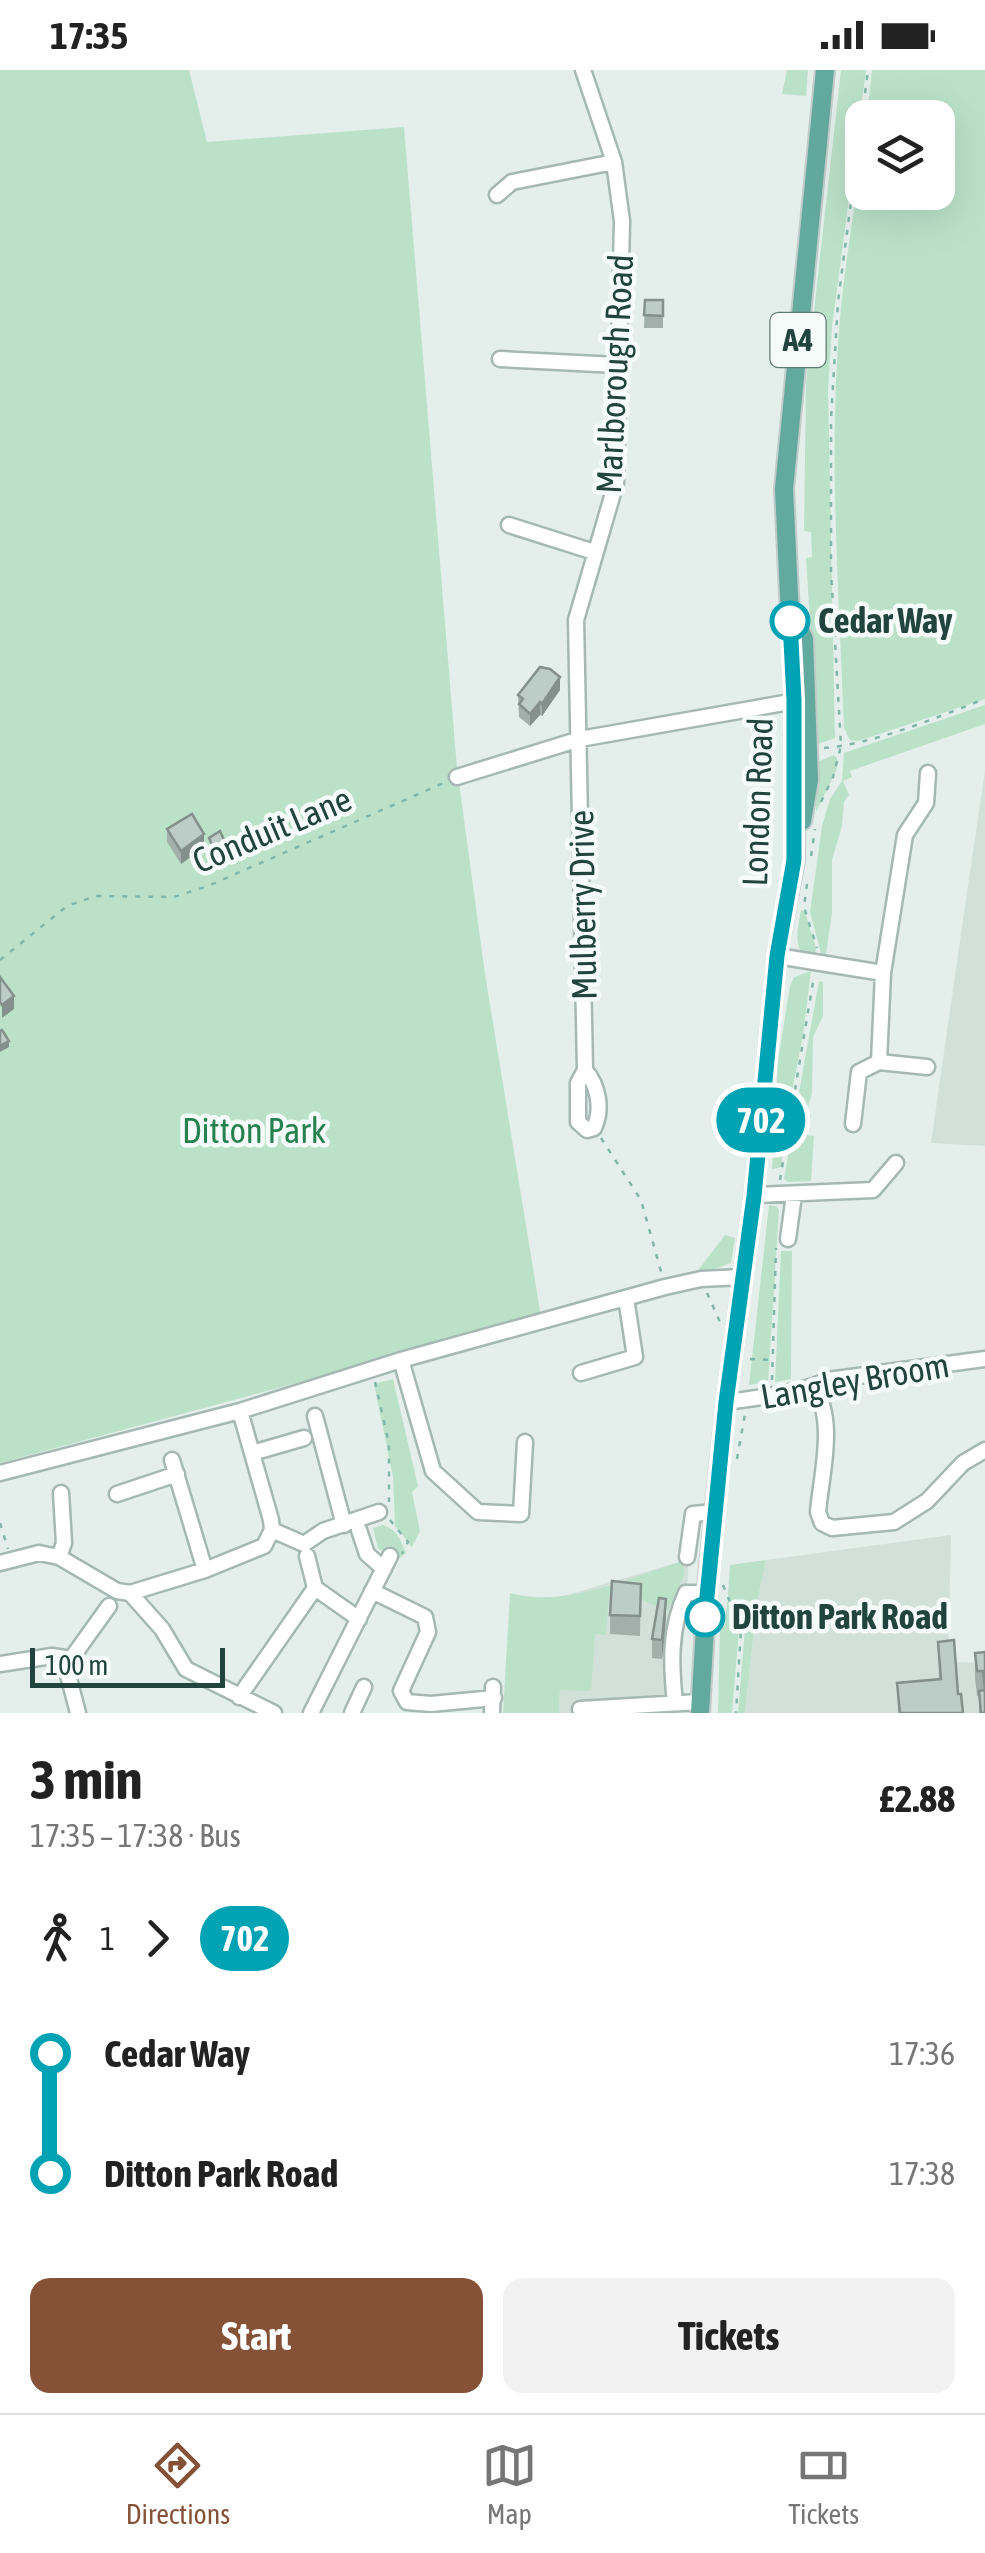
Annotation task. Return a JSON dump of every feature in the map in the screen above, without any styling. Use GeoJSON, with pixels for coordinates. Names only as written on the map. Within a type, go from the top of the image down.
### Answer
{"type":"FeatureCollection","features":[{"type":"Feature","properties":{"kind":"main road","name":"London Road"},"geometry":{"type":"LineString","coordinates":[[700,1707],[726,1402],[754,1196],[777,956],[809,780],[800,700],[804,639],[790,611],[784,488],[824,70]]}},
{"type":"Feature","properties":{"kind":"street","name":"Marlborough Road"},"geometry":{"type":"LineString","coordinates":[[580,739],[576,620],[616,483],[622,221],[614,162],[584,70]]}},
{"type":"Feature","properties":{"kind":"street"},"geometry":{"type":"LineString","coordinates":[[497,195],[512,182],[614,162]]}},
{"type":"Feature","properties":{"kind":"street"},"geometry":{"type":"LineString","coordinates":[[500,359],[617,365]]}},
{"type":"Feature","properties":{"kind":"street"},"geometry":{"type":"LineString","coordinates":[[509,525],[594,552]]}},
{"type":"Feature","properties":{"kind":"street"},"geometry":{"type":"LineString","coordinates":[[456,778],[580,739],[800,700]]}},
{"type":"Feature","properties":{"kind":"street","name":"Mulberry Drive"},"geometry":{"type":"LineString","coordinates":[[580,739],[585,1070],[596,1083],[598,1121],[594,1128]]}},
{"type":"Feature","properties":{"kind":"street"},"geometry":{"type":"LineString","coordinates":[[879,1062],[883,973],[906,836],[926,804],[928,773]]}},
{"type":"Feature","properties":{"kind":"street"},"geometry":{"type":"LineString","coordinates":[[777,956],[883,973]]}},
{"type":"Feature","properties":{"kind":"street"},"geometry":{"type":"LineString","coordinates":[[853,1124],[859,1072],[879,1062],[927,1067]]}},
{"type":"Feature","properties":{"kind":"street"},"geometry":{"type":"LineString","coordinates":[[754,1196],[873,1190],[896,1163]]}},
{"type":"Feature","properties":{"kind":"street"},"geometry":{"type":"LineString","coordinates":[[788,1239],[794,1195]]}},
{"type":"Feature","properties":{"kind":"street"},"geometry":{"type":"LineString","coordinates":[[0,1474],[240,1411],[401,1360],[666,1287],[701,1279],[742,1277]]}},
{"type":"Feature","properties":{"kind":"street"},"geometry":{"type":"LineString","coordinates":[[581,1373],[635,1356],[626,1298]]}},
{"type":"Feature","properties":{"kind":"street","name":"Langley Broom"},"geometry":{"type":"LineString","coordinates":[[726,1402],[772,1396],[803,1386],[813,1388],[828,1380],[985,1359]]}},
{"type":"Feature","properties":{"kind":"street"},"geometry":{"type":"LineString","coordinates":[[401,1360],[434,1471],[478,1512],[520,1514],[525,1442]]}},
{"type":"Feature","properties":{"kind":"street"},"geometry":{"type":"LineString","coordinates":[[813,1388],[822,1398],[825,1427],[818,1512],[822,1523],[832,1528],[894,1522],[928,1502],[963,1463],[985,1450]]}},
{"type":"Feature","properties":{"kind":"street"},"geometry":{"type":"LineString","coordinates":[[123,1592],[205,1570],[264,1546],[272,1530],[240,1411]]}},
{"type":"Feature","properties":{"kind":"street"},"geometry":{"type":"LineString","coordinates":[[311,1713],[387,1563],[366,1554],[352,1527],[315,1416]]}},
{"type":"Feature","properties":{"kind":"street"},"geometry":{"type":"LineString","coordinates":[[252,1453],[304,1438]]}},
{"type":"Feature","properties":{"kind":"street"},"geometry":{"type":"LineString","coordinates":[[118,1494],[174,1467],[205,1570]]}},
{"type":"Feature","properties":{"kind":"street"},"geometry":{"type":"LineString","coordinates":[[59,1557],[64,1543],[61,1493]]}},
{"type":"Feature","properties":{"kind":"street"},"geometry":{"type":"LineString","coordinates":[[305,1550],[323,1531],[352,1527],[379,1512]]}},
{"type":"Feature","properties":{"kind":"street"},"geometry":{"type":"LineString","coordinates":[[687,1557],[693,1514],[715,1512]]}},
{"type":"Feature","properties":{"kind":"street"},"geometry":{"type":"LineString","coordinates":[[272,1530],[305,1550],[315,1588],[359,1619]]}},
{"type":"Feature","properties":{"kind":"street"},"geometry":{"type":"LineString","coordinates":[[6,1561],[38,1553],[59,1557],[123,1592],[162,1629],[186,1669],[270,1712]]}},
{"type":"Feature","properties":{"kind":"street"},"geometry":{"type":"LineString","coordinates":[[239,1697],[315,1588]]}},
{"type":"Feature","properties":{"kind":"street"},"geometry":{"type":"LineString","coordinates":[[372,1590],[425,1618],[428,1632],[401,1691],[407,1702],[493,1699]]}},
{"type":"Feature","properties":{"kind":"street"},"geometry":{"type":"LineString","coordinates":[[675,1703],[675,1616],[686,1594],[707,1593]]}},
{"type":"Feature","properties":{"kind":"street"},"geometry":{"type":"LineString","coordinates":[[58,1713],[77,1710],[68,1670],[71,1659],[109,1606]]}},
{"type":"Feature","properties":{"kind":"street"},"geometry":{"type":"LineString","coordinates":[[0,1664],[52,1656],[71,1659]]}},
{"type":"Feature","properties":{"kind":"street"},"geometry":{"type":"LineString","coordinates":[[352,1713],[364,1687]]}},
{"type":"Feature","properties":{"kind":"street"},"geometry":{"type":"LineString","coordinates":[[580,1709],[675,1703],[700,1707]]}},
{"type":"Feature","properties":{"kind":"path"},"geometry":{"type":"LineString","coordinates":[[841,746],[831,571],[831,419],[838,302],[868,70]]}},
{"type":"Feature","properties":{"kind":"path"},"geometry":{"type":"LineString","coordinates":[[817,748],[841,746],[985,699]]}},
{"type":"Feature","properties":{"kind":"path","name":"Conduit Lane"},"geometry":{"type":"LineString","coordinates":[[0,960],[67,906],[96,896],[174,897],[208,886],[456,778]]}},
{"type":"Feature","properties":{"kind":"path"},"geometry":{"type":"LineString","coordinates":[[594,1128],[642,1200],[666,1287]]}},
{"type":"Feature","properties":{"kind":"path"},"geometry":{"type":"LineString","coordinates":[[704,1288],[720,1320]]}},
{"type":"Feature","properties":{"kind":"path"},"geometry":{"type":"LineString","coordinates":[[374,1378],[389,1444],[389,1508],[379,1512]]}},
{"type":"Feature","properties":{"kind":"path"},"geometry":{"type":"LineString","coordinates":[[0,1524],[6,1561]]}},
{"type":"Feature","properties":{"kind":"shaded area"},"geometry":{"type":"Polygon","coordinates":[[[985,770],[985,1146],[931,1143],[963,920],[985,770]]]}},
{"type":"Feature","properties":{"kind":"shaded area"},"geometry":{"type":"Polygon","coordinates":[[[951,1535],[948,1662],[985,1663],[985,1713],[745,1713],[757,1603],[766,1560],[951,1535]]]}},
{"type":"Feature","properties":{"kind":"shaded area"},"geometry":{"type":"Polygon","coordinates":[[[689,1559],[678,1713],[559,1713],[564,1596],[689,1559]]]}},
{"type":"Feature","properties":{"kind":"green space","name":"Ditton Park"},"geometry":{"type":"Polygon","coordinates":[[[0,70],[189,70],[207,142],[404,127],[457,768],[485,974],[541,1317],[0,1463],[0,70]]]}},
{"type":"Feature","properties":{"kind":"green space"},"geometry":{"type":"Polygon","coordinates":[[[787,70],[808,70],[806,96],[782,94],[787,70]]]}},
{"type":"Feature","properties":{"kind":"green space"},"geometry":{"type":"Polygon","coordinates":[[[841,70],[866,70],[862,100],[845,100],[847,210],[828,390],[835,738],[818,744],[806,558],[812,557],[811,532],[804,531],[806,382],[841,70]]]}},
{"type":"Feature","properties":{"kind":"green space"},"geometry":{"type":"Polygon","coordinates":[[[872,70],[985,70],[985,699],[858,741],[850,740],[844,728],[835,420],[842,297],[854,210],[955,210],[955,100],[869,100],[872,70]]]}},
{"type":"Feature","properties":{"kind":"green space"},"geometry":{"type":"Polygon","coordinates":[[[985,705],[985,724],[850,771],[852,777],[843,781],[849,795],[844,802],[832,860],[832,913],[826,954],[821,953],[810,912],[822,826],[830,799],[842,781],[844,753],[985,705]]]}},
{"type":"Feature","properties":{"kind":"green space"},"geometry":{"type":"Polygon","coordinates":[[[834,755],[837,769],[816,812],[817,762],[834,755]]]}},
{"type":"Feature","properties":{"kind":"green space"},"geometry":{"type":"Polygon","coordinates":[[[801,910],[816,948],[814,961],[799,946],[801,910]]]}},
{"type":"Feature","properties":{"kind":"green space"},"geometry":{"type":"Polygon","coordinates":[[[811,971],[782,1143],[782,1167],[772,1169],[778,1060],[790,986],[794,977],[811,971]]]}},
{"type":"Feature","properties":{"kind":"green space"},"geometry":{"type":"Polygon","coordinates":[[[819,981],[823,982],[823,1016],[813,1037],[812,1093],[808,1108],[796,1109],[819,981]]]}},
{"type":"Feature","properties":{"kind":"green space"},"geometry":{"type":"Polygon","coordinates":[[[795,1115],[811,1115],[805,1135],[814,1136],[811,1181],[788,1182],[784,1179],[795,1115]]]}},
{"type":"Feature","properties":{"kind":"green space"},"geometry":{"type":"Polygon","coordinates":[[[769,1205],[779,1210],[768,1382],[749,1385],[769,1205]]]}},
{"type":"Feature","properties":{"kind":"green space"},"geometry":{"type":"Polygon","coordinates":[[[725,1235],[735,1238],[731,1263],[702,1273],[699,1269],[725,1235]]]}},
{"type":"Feature","properties":{"kind":"green space"},"geometry":{"type":"Polygon","coordinates":[[[781,1251],[792,1251],[791,1379],[775,1382],[781,1251]]]}},
{"type":"Feature","properties":{"kind":"green space"},"geometry":{"type":"Polygon","coordinates":[[[393,1379],[418,1486],[412,1492],[420,1531],[412,1547],[395,1526],[393,1477],[374,1384],[393,1379]]]}},
{"type":"Feature","properties":{"kind":"green space"},"geometry":{"type":"Polygon","coordinates":[[[383,1525],[400,1539],[406,1553],[400,1558],[378,1549],[373,1528],[383,1525]]]}},
{"type":"Feature","properties":{"kind":"green space"},"geometry":{"type":"Polygon","coordinates":[[[766,1560],[757,1603],[745,1713],[738,1713],[745,1628],[728,1595],[730,1565],[766,1560]]]}},
{"type":"Feature","properties":{"kind":"green space"},"geometry":{"type":"Polygon","coordinates":[[[684,1561],[684,1576],[667,1611],[642,1600],[609,1596],[606,1635],[595,1634],[591,1691],[560,1690],[559,1713],[503,1713],[510,1593],[531,1597],[575,1594],[684,1561]]]}},
{"type":"Feature","properties":{"kind":"green space"},"geometry":{"type":"Polygon","coordinates":[[[727,1601],[739,1629],[732,1713],[718,1713],[720,1628],[725,1626],[727,1601]]]}},
{"type":"Feature","properties":{"kind":"building"},"geometry":{"type":"Polygon","coordinates":[[[645,300],[663,300],[663,316],[644,315],[645,300]]]}},
{"type":"Feature","properties":{"kind":"building"},"geometry":{"type":"Polygon","coordinates":[[[540,667],[560,677],[542,704],[530,714],[519,704],[523,699],[518,695],[540,667]]]}},
{"type":"Feature","properties":{"kind":"building"},"geometry":{"type":"Polygon","coordinates":[[[192,814],[204,834],[181,851],[167,829],[192,814]]]}},
{"type":"Feature","properties":{"kind":"building"},"geometry":{"type":"Polygon","coordinates":[[[220,831],[225,842],[214,849],[209,838],[220,831]]]}},
{"type":"Feature","properties":{"kind":"building"},"geometry":{"type":"Polygon","coordinates":[[[0,977],[14,996],[2,1005],[0,1002],[0,977]]]}},
{"type":"Feature","properties":{"kind":"building"},"geometry":{"type":"Polygon","coordinates":[[[0,1031],[9,1041],[0,1046],[0,1031]]]}},
{"type":"Feature","properties":{"kind":"building"},"geometry":{"type":"Polygon","coordinates":[[[612,1581],[641,1584],[640,1616],[610,1615],[612,1581]]]}},
{"type":"Feature","properties":{"kind":"building"},"geometry":{"type":"Polygon","coordinates":[[[659,1598],[666,1599],[662,1640],[652,1639],[659,1598]]]}},
{"type":"Feature","properties":{"kind":"building"},"geometry":{"type":"Polygon","coordinates":[[[954,1640],[963,1713],[900,1713],[897,1683],[941,1679],[938,1642],[954,1640]]]}},
{"type":"Feature","properties":{"kind":"building"},"geometry":{"type":"Polygon","coordinates":[[[985,1652],[985,1690],[983,1671],[977,1671],[975,1653],[985,1652]]]}},
{"type":"Feature","properties":{"kind":"building"},"geometry":{"type":"Polygon","coordinates":[[[985,1690],[985,1713],[981,1713],[979,1691],[985,1690]]]}},
{"type":"Feature","properties":{"kind":"bus line","name":"702"},"geometry":{"type":"LineString","coordinates":[[705,1617],[731,1359],[754,1196],[777,956],[794,860],[790,621]]}},
{"type":"Feature","properties":{"kind":"place","name":"Cedar Way"},"geometry":{"type":"Point","coordinates":[790,621]}},
{"type":"Feature","properties":{"kind":"place","name":"Ditton Park Road"},"geometry":{"type":"Point","coordinates":[705,1617]}}]}
